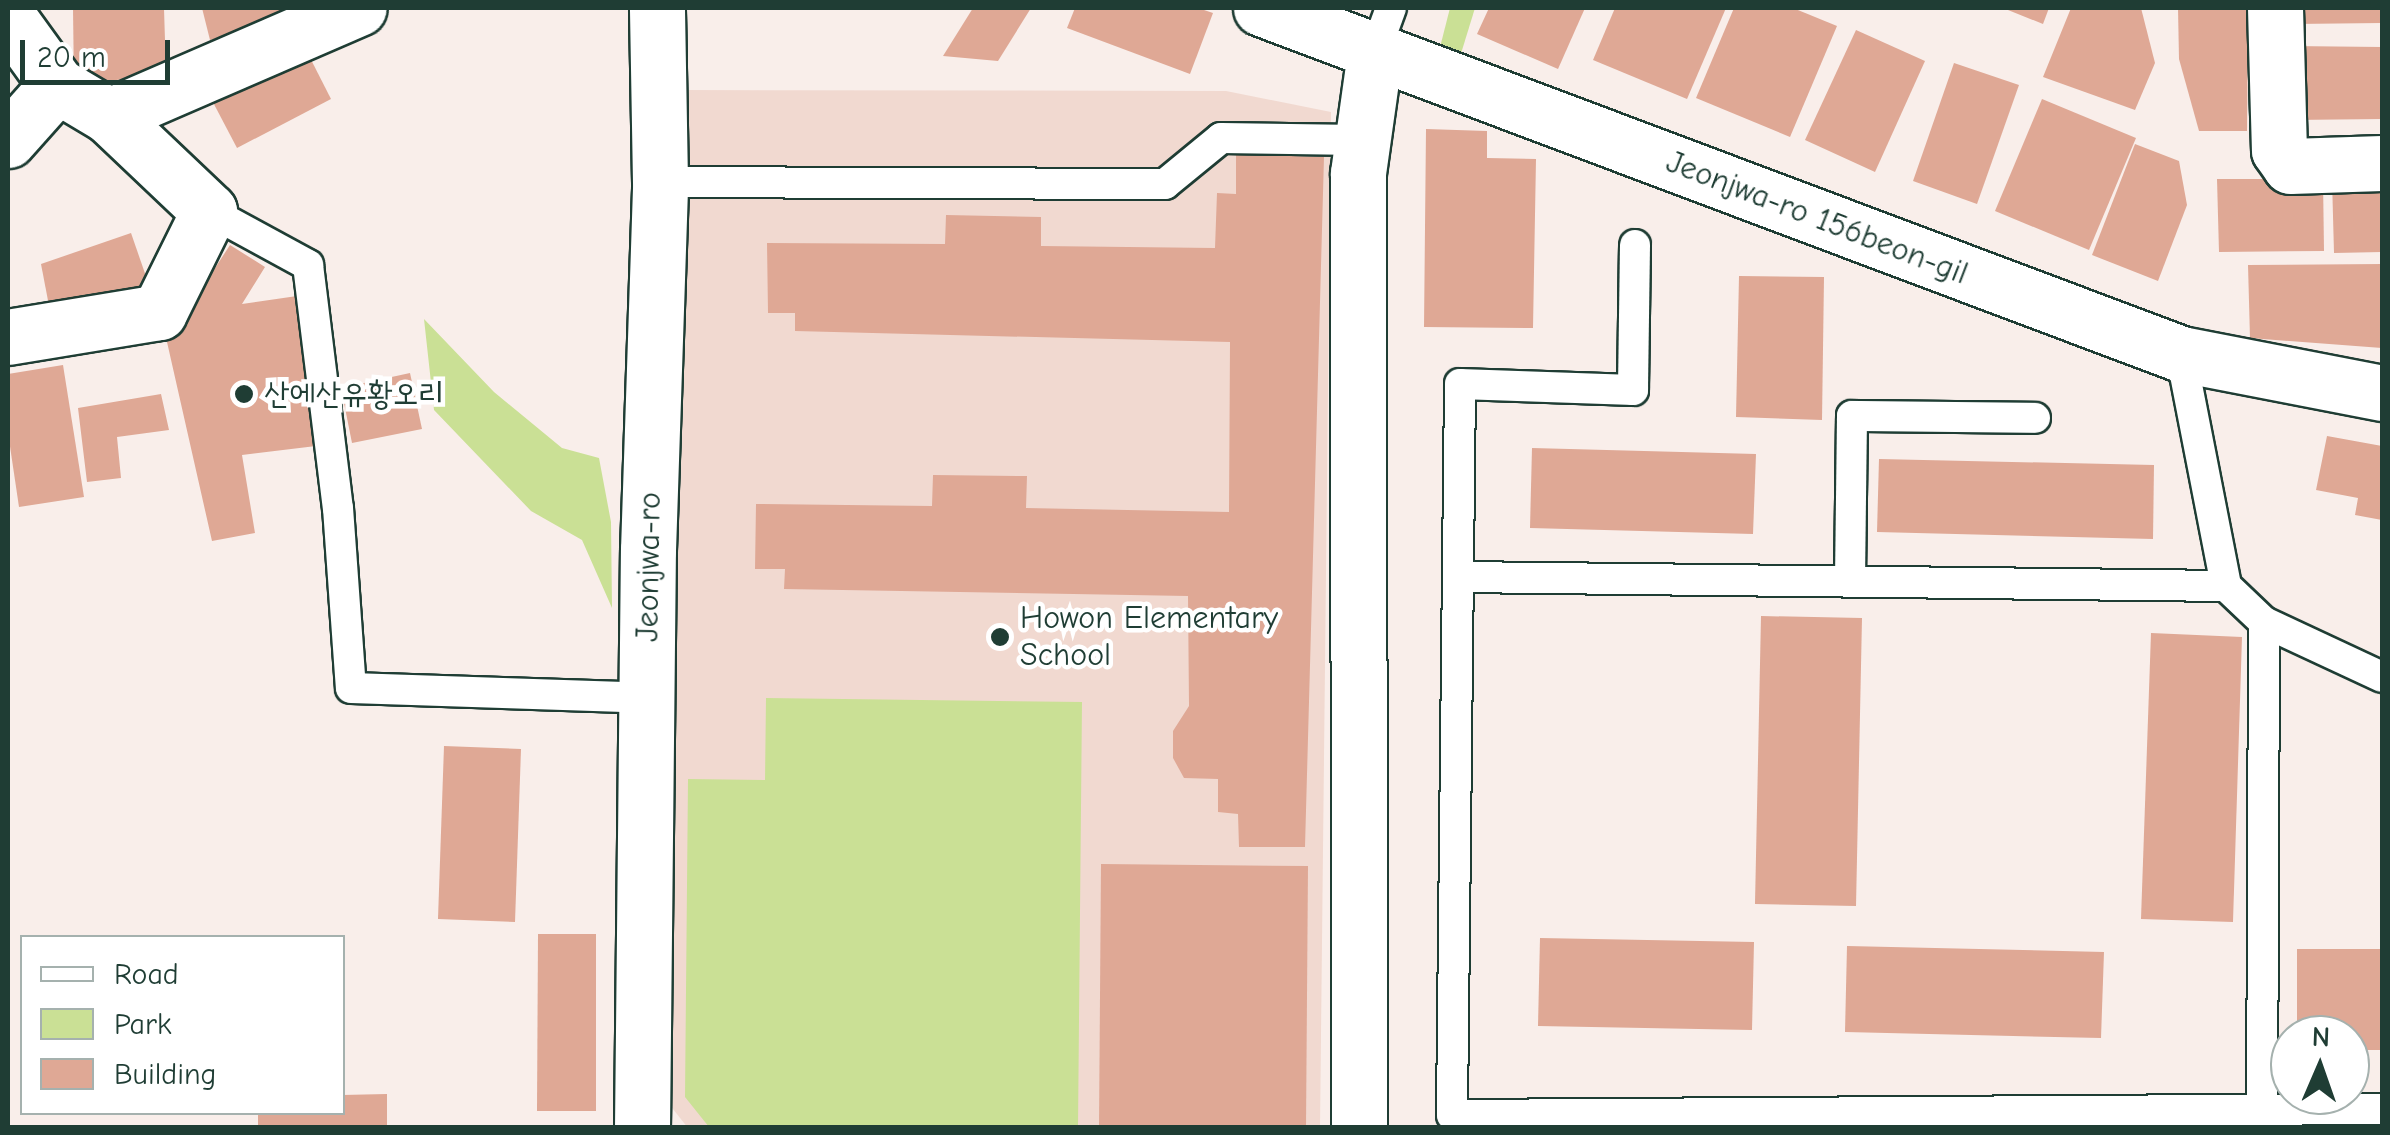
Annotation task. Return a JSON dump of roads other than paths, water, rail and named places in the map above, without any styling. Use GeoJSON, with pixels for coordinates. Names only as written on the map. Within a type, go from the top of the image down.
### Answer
{"type":"FeatureCollection","features":[{"type":"Feature","properties":{"kind":"street"},"geometry":{"type":"LineString","coordinates":[[110,116],[359,8]]}},
{"type":"Feature","properties":{"kind":"street","name":"Jeonjwa-ro"},"geometry":{"type":"LineString","coordinates":[[642,1128],[647,698],[660,182],[657,8]]}},
{"type":"Feature","properties":{"kind":"street","name":"Jeonjwa-ro 156beon-gil"},"geometry":{"type":"LineString","coordinates":[[1261,8],[1383,30],[2181,354],[2382,393]]}},
{"type":"Feature","properties":{"kind":"street"},"geometry":{"type":"LineString","coordinates":[[2275,8],[2278,150],[2290,166],[2382,164]]}},
{"type":"Feature","properties":{"kind":"street"},"geometry":{"type":"LineString","coordinates":[[8,17],[57,85],[110,116],[209,211],[160,312],[8,337]]}},
{"type":"Feature","properties":{"kind":"street"},"geometry":{"type":"LineString","coordinates":[[1359,1128],[1355,484],[1359,140],[1383,30]]}},
{"type":"Feature","properties":{"kind":"street"},"geometry":{"type":"LineString","coordinates":[[8,140],[57,85]]}},
{"type":"Feature","properties":{"kind":"lane"},"geometry":{"type":"LineString","coordinates":[[660,182],[1166,184],[1221,138],[1359,140]]}},
{"type":"Feature","properties":{"kind":"lane"},"geometry":{"type":"LineString","coordinates":[[209,211],[308,265],[338,508],[350,688],[647,698]]}},
{"type":"Feature","properties":{"kind":"lane"},"geometry":{"type":"LineString","coordinates":[[1635,245],[1633,390],[1460,384],[1452,1115],[2262,1119],[2382,1109]]}},
{"type":"Feature","properties":{"kind":"lane"},"geometry":{"type":"LineString","coordinates":[[2181,354],[2226,586],[2264,622],[2382,678]]}},
{"type":"Feature","properties":{"kind":"lane"},"geometry":{"type":"LineString","coordinates":[[1850,580],[1852,416],[2035,418]]}},
{"type":"Feature","properties":{"kind":"lane"},"geometry":{"type":"LineString","coordinates":[[1458,577],[2226,586]]}},
{"type":"Feature","properties":{"kind":"lane"},"geometry":{"type":"LineString","coordinates":[[2262,1119],[2264,622]]}},
{"type":"Feature","properties":{"kind":"place","name":"산에산유황오리"},"geometry":{"type":"Point","coordinates":[244,394]}},
{"type":"Feature","properties":{"kind":"place","name":"Howon Elementary School"},"geometry":{"type":"Point","coordinates":[1000,637]}}]}
